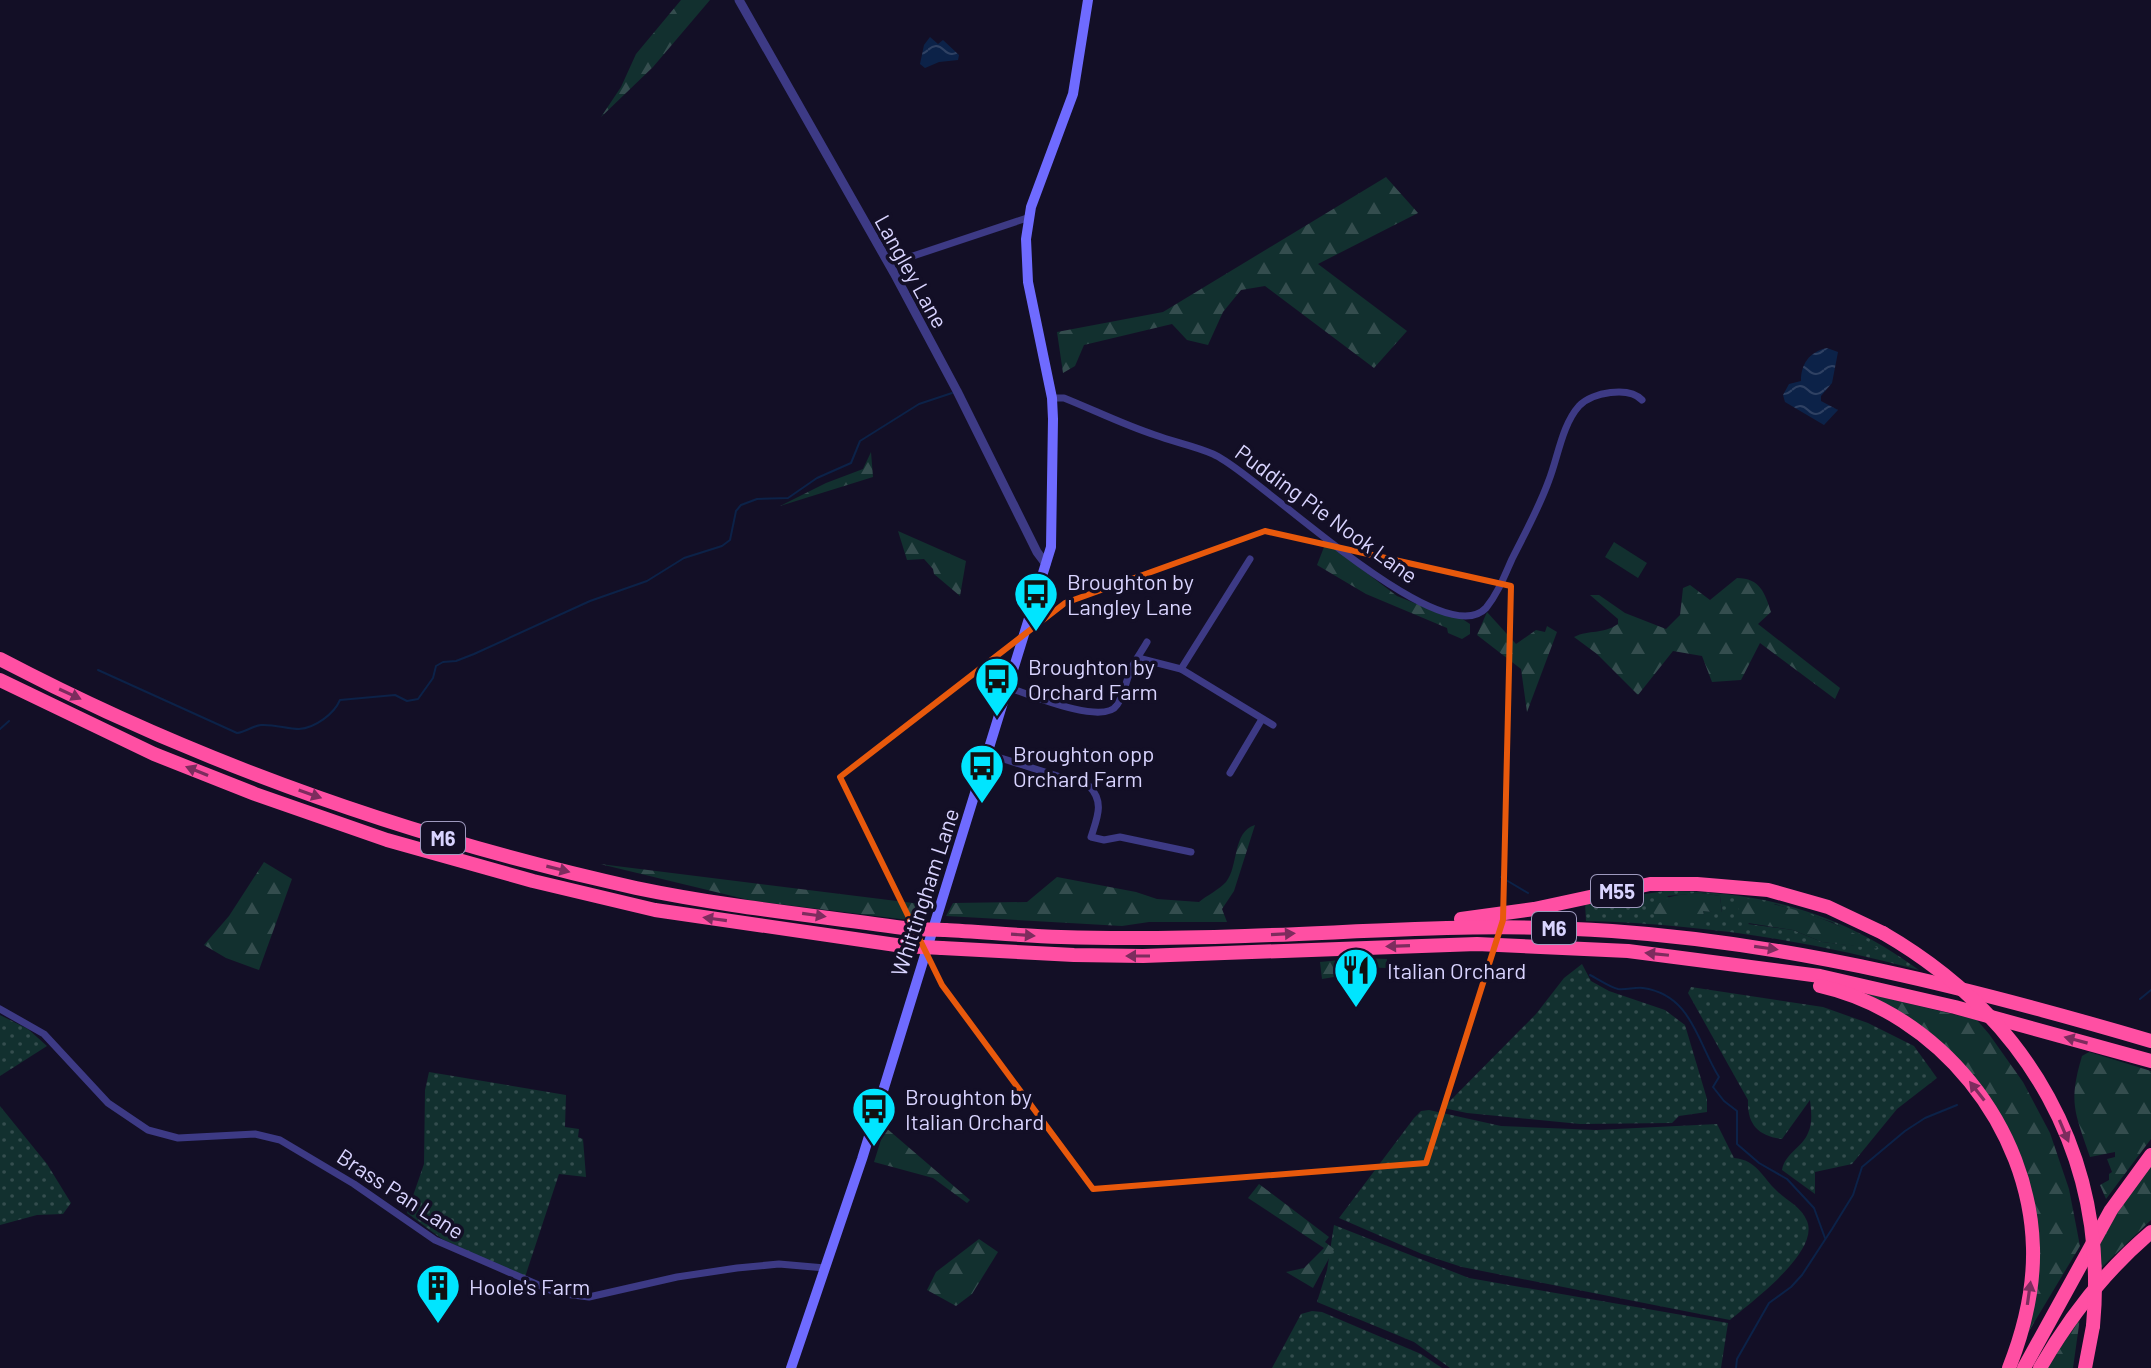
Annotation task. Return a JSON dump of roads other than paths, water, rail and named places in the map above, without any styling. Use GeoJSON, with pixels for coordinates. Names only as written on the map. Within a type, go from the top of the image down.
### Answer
{"type":"FeatureCollection","features":[{"type":"Feature","properties":{"kind":"highway","name":"M6"},"geometry":{"type":"LineString","coordinates":[[0,659],[160,736],[277,783],[402,826],[503,855],[691,898],[911,929],[1060,937],[1148,938],[1345,930],[1542,927],[1642,933],[1829,958],[1905,974],[2151,1041]]}},
{"type":"Feature","properties":{"kind":"highway","name":"M6"},"geometry":{"type":"LineString","coordinates":[[0,680],[154,754],[255,794],[400,844],[533,881],[655,910],[903,946],[1074,955],[1143,956],[1477,944],[1628,951],[1820,976],[2151,1061]]}},
{"type":"Feature","properties":{"kind":"highway","name":"M55"},"geometry":{"type":"LineString","coordinates":[[1345,930],[1457,920],[1534,909],[1650,884],[1697,884],[1768,890],[1828,907],[1883,933],[1931,962],[1977,1002],[2019,1049],[2049,1099],[2074,1153],[2095,1252],[2093,1326],[2085,1368]]}},
{"type":"Feature","properties":{"kind":"highway","name":"M6"},"geometry":{"type":"LineString","coordinates":[[1706,960],[1835,989],[1875,1006],[1939,1048],[1984,1100],[2016,1162],[2032,1231],[2028,1301],[2024,1324],[2009,1368]]}},
{"type":"Feature","properties":{"kind":"highway"},"geometry":{"type":"LineString","coordinates":[[2024,1368],[2111,1210],[2151,1155]]}},
{"type":"Feature","properties":{"kind":"highway"},"geometry":{"type":"LineString","coordinates":[[2040,1368],[2083,1300],[2151,1232]]}},
{"type":"Feature","properties":{"kind":"main road","name":"Whittingham Lane"},"geometry":{"type":"LineString","coordinates":[[791,1368],[1010,688],[1053,532],[1052,398],[1028,282],[1026,239],[1030,217],[1073,94],[1088,0]]}},
{"type":"Feature","properties":{"kind":"street","name":"Langley Lane"},"geometry":{"type":"LineString","coordinates":[[739,0],[889,264],[957,391],[1037,552],[1046,564]]}},
{"type":"Feature","properties":{"kind":"street"},"geometry":{"type":"LineString","coordinates":[[889,264],[1030,217]]}},
{"type":"Feature","properties":{"kind":"street","name":"Pudding Pie Nook Lane"},"geometry":{"type":"LineString","coordinates":[[1052,398],[1064,398],[1153,435],[1214,454],[1397,589],[1447,613],[1469,616],[1482,613],[1507,575],[1580,405],[1590,399],[1623,391],[1638,395],[1642,400]]}},
{"type":"Feature","properties":{"kind":"street"},"geometry":{"type":"LineString","coordinates":[[1181,669],[1250,559]]}},
{"type":"Feature","properties":{"kind":"street"},"geometry":{"type":"LineString","coordinates":[[1010,688],[1071,707],[1107,713],[1116,707],[1147,642]]}},
{"type":"Feature","properties":{"kind":"street"},"geometry":{"type":"LineString","coordinates":[[1138,658],[1181,669],[1273,725]]}},
{"type":"Feature","properties":{"kind":"street"},"geometry":{"type":"LineString","coordinates":[[1230,773],[1262,719]]}},
{"type":"Feature","properties":{"kind":"street"},"geometry":{"type":"LineString","coordinates":[[988,754],[1089,786],[1097,794],[1100,805],[1091,837],[1104,840],[1120,837],[1191,852]]}},
{"type":"Feature","properties":{"kind":"street","name":"Brass Pan Lane"},"geometry":{"type":"LineString","coordinates":[[0,1009],[44,1034],[92,1089],[132,1122],[178,1138],[255,1134],[280,1140],[354,1184],[435,1240],[557,1293],[589,1297],[677,1277],[751,1266],[779,1264],[825,1268]]}},
{"type":"Feature","properties":{"kind":"water"},"geometry":{"type":"Polygon","coordinates":[[[930,37],[938,44],[943,40],[959,55],[958,60],[939,62],[925,68],[920,64],[924,45],[930,37]]]}},
{"type":"Feature","properties":{"kind":"water"},"geometry":{"type":"Polygon","coordinates":[[[1827,348],[1838,352],[1832,383],[1821,396],[1821,401],[1838,410],[1824,425],[1785,402],[1783,395],[1789,384],[1801,381],[1804,364],[1811,356],[1827,348]]]}},
{"type":"Feature","properties":{"kind":"waterway"},"geometry":{"type":"LineString","coordinates":[[98,670],[237,733],[261,725],[305,728],[323,719],[340,700],[395,695],[407,701],[418,699],[433,678],[436,666],[474,654],[590,601],[647,581],[684,558],[722,546],[730,540],[736,511],[741,505],[757,499],[788,498],[817,478],[851,463],[860,441],[919,404],[952,393]]}},
{"type":"Feature","properties":{"kind":"waterway"},"geometry":{"type":"LineString","coordinates":[[0,729],[9,721]]}},
{"type":"Feature","properties":{"kind":"waterway"},"geometry":{"type":"LineString","coordinates":[[1501,877],[1528,893]]}},
{"type":"Feature","properties":{"kind":"waterway"},"geometry":{"type":"LineString","coordinates":[[1590,975],[1618,989],[1643,988],[1659,992],[1683,1010],[1719,1077],[1713,1087],[1737,1111],[1737,1144],[1759,1163],[1787,1179],[1814,1208],[1825,1238]]}},
{"type":"Feature","properties":{"kind":"waterway"},"geometry":{"type":"LineString","coordinates":[[2140,999],[2151,990]]}},
{"type":"Feature","properties":{"kind":"waterway"},"geometry":{"type":"LineString","coordinates":[[1736,1368],[1737,1359],[1769,1303],[1802,1275],[1832,1229],[1853,1195],[1862,1167],[1905,1131],[1925,1118],[1957,1105]]}},
{"type":"Feature","properties":{"kind":"place","name":"Broughton by Langley Lane"},"geometry":{"type":"Point","coordinates":[1036,633]}},
{"type":"Feature","properties":{"kind":"place","name":"Broughton by Orchard Farm"},"geometry":{"type":"Point","coordinates":[997,718]}},
{"type":"Feature","properties":{"kind":"place","name":"Broughton opp Orchard Farm"},"geometry":{"type":"Point","coordinates":[982,805]}},
{"type":"Feature","properties":{"kind":"place","name":"Italian Orchard"},"geometry":{"type":"Point","coordinates":[1356,1009]}},
{"type":"Feature","properties":{"kind":"place","name":"Broughton by Italian Orchard"},"geometry":{"type":"Point","coordinates":[874,1148]}},
{"type":"Feature","properties":{"kind":"place","name":"Hoole's Farm"},"geometry":{"type":"Point","coordinates":[438,1325]}}]}
